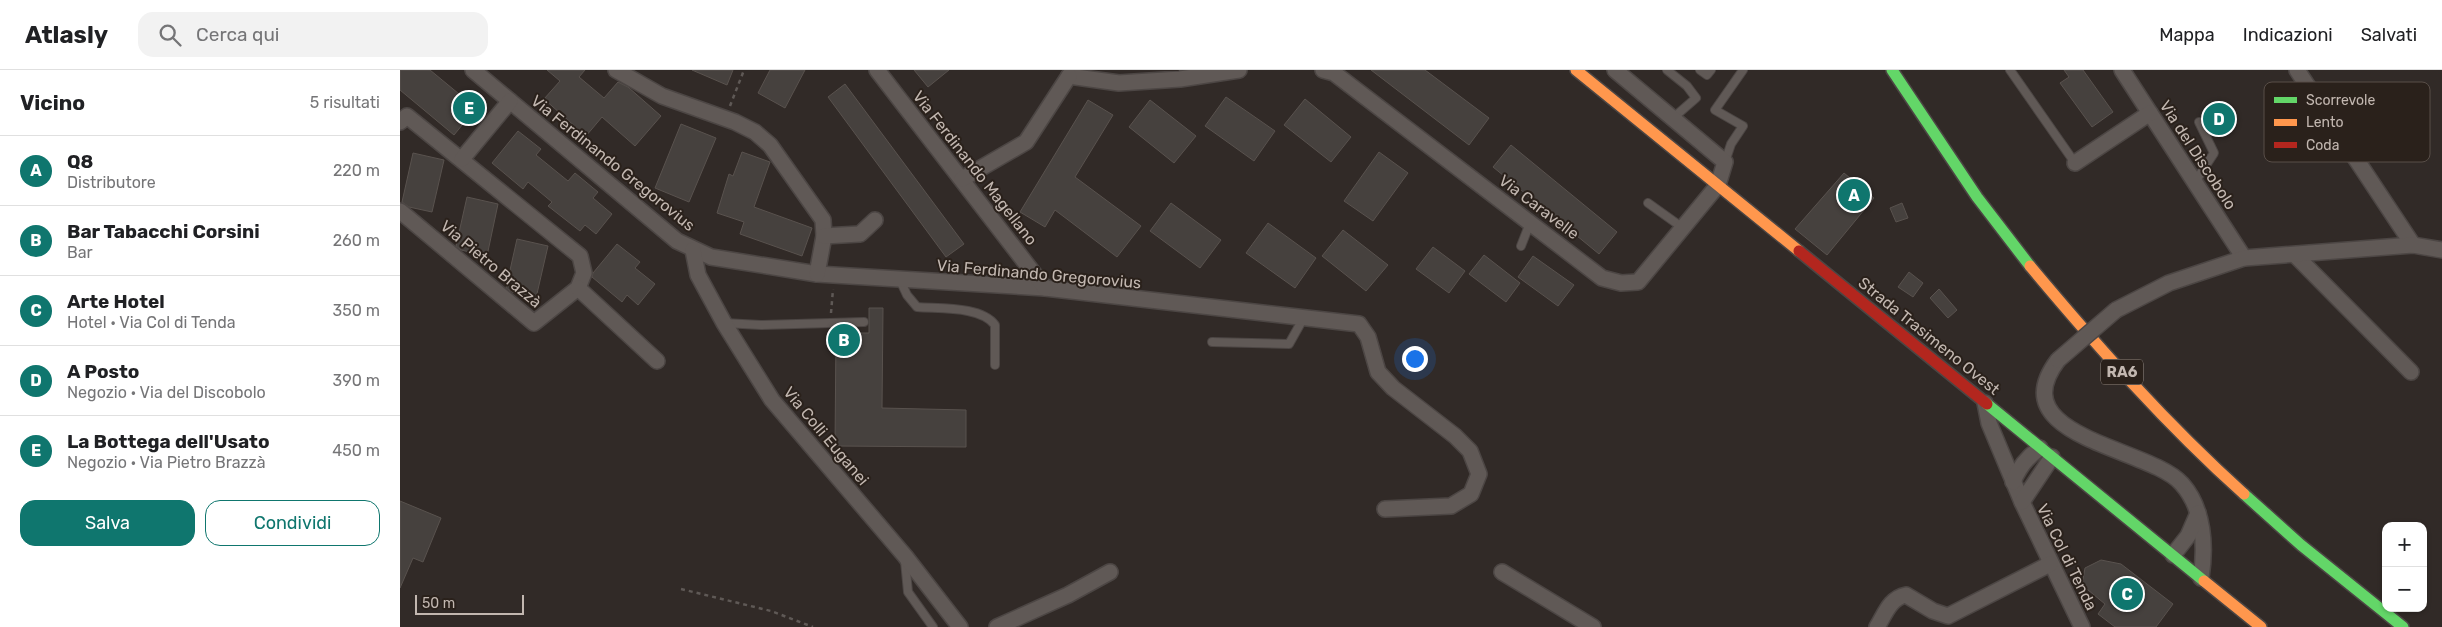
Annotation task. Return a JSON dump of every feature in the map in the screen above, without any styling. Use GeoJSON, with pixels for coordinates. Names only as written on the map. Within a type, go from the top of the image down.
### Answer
{"type":"FeatureCollection","features":[{"type":"Feature","properties":{"kind":"main road","name":"Strada Trasimeno Ovest"},"geometry":{"type":"LineString","coordinates":[[1576,70],[2261,627]]}},
{"type":"Feature","properties":{"kind":"main road","name":"RA6"},"geometry":{"type":"LineString","coordinates":[[1892,70],[1924,123],[1985,207],[2046,285],[2133,384],[2229,480],[2288,534],[2403,627]]}},
{"type":"Feature","properties":{"kind":"main road","name":"RA6"},"geometry":{"type":"LineString","coordinates":[[2069,337],[2083,352]]}},
{"type":"Feature","properties":{"kind":"street","name":"Via Ferdinando Gregorovius"},"geometry":{"type":"LineString","coordinates":[[473,70],[677,241],[693,250],[744,263],[818,274],[1045,288],[1358,324],[1368,337],[1378,372],[1393,388],[1455,436],[1470,451],[1479,474],[1470,494],[1451,506],[1385,509]]}},
{"type":"Feature","properties":{"kind":"street"},"geometry":{"type":"LineString","coordinates":[[616,70],[662,96],[726,118],[755,132],[770,145],[823,220],[824,236],[818,274]]}},
{"type":"Feature","properties":{"kind":"street","name":"Via Ferdinando Magellano"},"geometry":{"type":"LineString","coordinates":[[877,70],[1045,288]]}},
{"type":"Feature","properties":{"kind":"street"},"geometry":{"type":"LineString","coordinates":[[962,179],[1026,142],[1066,73],[1119,83],[1180,79],[1238,70]]}},
{"type":"Feature","properties":{"kind":"street","name":"Via Caravelle"},"geometry":{"type":"LineString","coordinates":[[1323,70],[1334,73],[1602,278],[1621,283],[1638,282],[1718,185]]}},
{"type":"Feature","properties":{"kind":"street"},"geometry":{"type":"LineString","coordinates":[[1615,70],[1725,162],[1718,185]]}},
{"type":"Feature","properties":{"kind":"street","name":"Via del Discobolo"},"geometry":{"type":"LineString","coordinates":[[2122,70],[2244,258]]}},
{"type":"Feature","properties":{"kind":"street"},"geometry":{"type":"LineString","coordinates":[[2297,70],[2305,82]]}},
{"type":"Feature","properties":{"kind":"street"},"geometry":{"type":"LineString","coordinates":[[462,159],[510,101]]}},
{"type":"Feature","properties":{"kind":"street"},"geometry":{"type":"LineString","coordinates":[[2075,163],[2150,113]]}},
{"type":"Feature","properties":{"kind":"street"},"geometry":{"type":"LineString","coordinates":[[402,116],[462,159],[580,256],[584,273],[578,288],[657,361]]}},
{"type":"Feature","properties":{"kind":"street"},"geometry":{"type":"LineString","coordinates":[[2358,162],[2413,245]]}},
{"type":"Feature","properties":{"kind":"street","name":"Via Pietro Brazzà"},"geometry":{"type":"LineString","coordinates":[[400,211],[534,323],[578,288]]}},
{"type":"Feature","properties":{"kind":"street"},"geometry":{"type":"LineString","coordinates":[[824,236],[860,234],[875,220]]}},
{"type":"Feature","properties":{"kind":"street"},"geometry":{"type":"LineString","coordinates":[[2201,578],[2204,544],[2198,513],[2195,503],[2180,482],[2164,471],[2074,432],[2059,422],[2047,402],[2045,390],[2047,374],[2058,360],[2116,310],[2169,283],[2244,258],[2296,256],[2413,245],[2442,250]]}},
{"type":"Feature","properties":{"kind":"street","name":"Via Colli Euganei"},"geometry":{"type":"LineString","coordinates":[[693,250],[698,275],[724,323],[772,400],[905,556],[960,627]]}},
{"type":"Feature","properties":{"kind":"street"},"geometry":{"type":"LineString","coordinates":[[2296,256],[2411,372]]}},
{"type":"Feature","properties":{"kind":"street","name":"Via Col di Tenda"},"geometry":{"type":"LineString","coordinates":[[1985,403],[1989,423],[2013,482],[2050,564],[2082,627]]}},
{"type":"Feature","properties":{"kind":"street"},"geometry":{"type":"LineString","coordinates":[[2013,482],[2030,455],[2046,452]]}},
{"type":"Feature","properties":{"kind":"street","name":"Via Col di Tenda"},"geometry":{"type":"LineString","coordinates":[[2022,502],[2046,452]]}},
{"type":"Feature","properties":{"kind":"street"},"geometry":{"type":"LineString","coordinates":[[2173,555],[2188,536],[2198,513]]}},
{"type":"Feature","properties":{"kind":"street"},"geometry":{"type":"LineString","coordinates":[[1877,627],[1893,601],[1900,596],[1906,595],[1932,611],[1948,616],[2050,564]]}},
{"type":"Feature","properties":{"kind":"street"},"geometry":{"type":"LineString","coordinates":[[997,627],[1110,572]]}},
{"type":"Feature","properties":{"kind":"street"},"geometry":{"type":"LineString","coordinates":[[1502,572],[1594,627]]}},
{"type":"Feature","properties":{"kind":"lane"},"geometry":{"type":"LineString","coordinates":[[1667,70],[1687,86],[1696,98],[1672,118]]}},
{"type":"Feature","properties":{"kind":"lane"},"geometry":{"type":"LineString","coordinates":[[1700,70],[1707,75],[1711,70]]}},
{"type":"Feature","properties":{"kind":"lane"},"geometry":{"type":"LineString","coordinates":[[1725,162],[1732,144],[1743,126],[1715,110],[1743,70]]}},
{"type":"Feature","properties":{"kind":"lane"},"geometry":{"type":"LineString","coordinates":[[2010,70],[2075,163]]}},
{"type":"Feature","properties":{"kind":"lane"},"geometry":{"type":"LineString","coordinates":[[2195,182],[2214,153],[2199,122]]}},
{"type":"Feature","properties":{"kind":"lane"},"geometry":{"type":"LineString","coordinates":[[1648,203],[1683,228]]}},
{"type":"Feature","properties":{"kind":"lane"},"geometry":{"type":"LineString","coordinates":[[1520,246],[1530,223]]}},
{"type":"Feature","properties":{"kind":"lane"},"geometry":{"type":"LineString","coordinates":[[900,280],[906,294],[917,308],[980,312],[992,320],[995,324],[995,365]]}},
{"type":"Feature","properties":{"kind":"lane"},"geometry":{"type":"LineString","coordinates":[[1212,342],[1289,344],[1303,319]]}},
{"type":"Feature","properties":{"kind":"lane"},"geometry":{"type":"LineString","coordinates":[[724,323],[761,325],[864,322]]}},
{"type":"Feature","properties":{"kind":"lane"},"geometry":{"type":"LineString","coordinates":[[905,556],[908,592],[933,627]]}},
{"type":"Feature","properties":{"kind":"path"},"geometry":{"type":"LineString","coordinates":[[726,118],[744,70]]}},
{"type":"Feature","properties":{"kind":"path"},"geometry":{"type":"LineString","coordinates":[[830,322],[833,295]]}},
{"type":"Feature","properties":{"kind":"path"},"geometry":{"type":"LineString","coordinates":[[681,589],[771,611],[813,627]]}},
{"type":"Feature","properties":{"kind":"building"},"geometry":{"type":"Polygon","coordinates":[[[400,70],[430,70],[476,108],[454,135],[400,90],[400,70]]]}},
{"type":"Feature","properties":{"kind":"building"},"geometry":{"type":"Polygon","coordinates":[[[547,70],[585,70],[579,77],[604,98],[618,82],[628,87],[661,116],[635,146],[602,117],[586,136],[544,99],[560,81],[547,70]]]}},
{"type":"Feature","properties":{"kind":"building"},"geometry":{"type":"Polygon","coordinates":[[[692,70],[733,70],[727,85],[692,70]]]}},
{"type":"Feature","properties":{"kind":"building"},"geometry":{"type":"Polygon","coordinates":[[[770,70],[805,70],[785,108],[758,93],[770,70]]]}},
{"type":"Feature","properties":{"kind":"building"},"geometry":{"type":"Polygon","coordinates":[[[914,70],[949,70],[928,87],[914,70]]]}},
{"type":"Feature","properties":{"kind":"building"},"geometry":{"type":"Polygon","coordinates":[[[1371,70],[1425,70],[1489,118],[1469,145],[1371,70]]]}},
{"type":"Feature","properties":{"kind":"building"},"geometry":{"type":"Polygon","coordinates":[[[2064,70],[2083,70],[2113,112],[2092,127],[2060,83],[2069,77],[2064,70]]]}},
{"type":"Feature","properties":{"kind":"building"},"geometry":{"type":"Polygon","coordinates":[[[845,84],[964,244],[946,257],[828,97],[845,84]]]}},
{"type":"Feature","properties":{"kind":"building"},"geometry":{"type":"Polygon","coordinates":[[[1226,97],[1275,131],[1254,161],[1205,126],[1226,97]]]}},
{"type":"Feature","properties":{"kind":"building"},"geometry":{"type":"Polygon","coordinates":[[[1305,99],[1351,137],[1331,162],[1284,125],[1305,99]]]}},
{"type":"Feature","properties":{"kind":"building"},"geometry":{"type":"Polygon","coordinates":[[[1088,100],[1113,115],[1075,177],[1141,226],[1117,257],[1055,210],[1045,227],[1020,212],[1088,100]]]}},
{"type":"Feature","properties":{"kind":"building"},"geometry":{"type":"Polygon","coordinates":[[[1150,100],[1196,136],[1174,163],[1129,127],[1150,100]]]}},
{"type":"Feature","properties":{"kind":"building"},"geometry":{"type":"Polygon","coordinates":[[[681,124],[716,138],[689,202],[655,188],[681,124]]]}},
{"type":"Feature","properties":{"kind":"building"},"geometry":{"type":"Polygon","coordinates":[[[518,131],[541,149],[536,155],[568,181],[575,173],[598,192],[593,198],[612,214],[596,234],[585,225],[580,231],[548,206],[552,202],[528,182],[523,189],[492,163],[518,131]]]}},
{"type":"Feature","properties":{"kind":"building"},"geometry":{"type":"Polygon","coordinates":[[[1511,145],[1617,232],[1599,254],[1493,167],[1511,145]]]}},
{"type":"Feature","properties":{"kind":"building"},"geometry":{"type":"Polygon","coordinates":[[[742,152],[770,162],[754,207],[812,228],[802,256],[740,234],[744,222],[717,213],[729,174],[733,176],[742,152]]]}},
{"type":"Feature","properties":{"kind":"building"},"geometry":{"type":"Polygon","coordinates":[[[1379,152],[1408,173],[1373,221],[1344,201],[1379,152]]]}},
{"type":"Feature","properties":{"kind":"building"},"geometry":{"type":"Polygon","coordinates":[[[413,153],[444,160],[432,212],[409,207],[402,202],[413,153]]]}},
{"type":"Feature","properties":{"kind":"building"},"geometry":{"type":"Polygon","coordinates":[[[1844,173],[1874,198],[1827,255],[1795,229],[1844,173]]]}},
{"type":"Feature","properties":{"kind":"building"},"geometry":{"type":"Polygon","coordinates":[[[467,197],[498,204],[487,256],[461,250],[456,246],[467,197]]]}},
{"type":"Feature","properties":{"kind":"building"},"geometry":{"type":"Polygon","coordinates":[[[1171,203],[1221,240],[1200,268],[1150,231],[1171,203]]]}},
{"type":"Feature","properties":{"kind":"building"},"geometry":{"type":"Polygon","coordinates":[[[1902,203],[1908,218],[1896,222],[1890,208],[1902,203]]]}},
{"type":"Feature","properties":{"kind":"building"},"geometry":{"type":"Polygon","coordinates":[[[1268,223],[1316,258],[1295,288],[1246,253],[1268,223]]]}},
{"type":"Feature","properties":{"kind":"building"},"geometry":{"type":"Polygon","coordinates":[[[1343,230],[1388,265],[1366,291],[1322,256],[1343,230]]]}},
{"type":"Feature","properties":{"kind":"building"},"geometry":{"type":"Polygon","coordinates":[[[517,239],[548,246],[536,298],[512,292],[506,288],[517,239]]]}},
{"type":"Feature","properties":{"kind":"building"},"geometry":{"type":"Polygon","coordinates":[[[617,244],[640,262],[635,268],[655,284],[638,305],[627,295],[622,302],[592,277],[593,273],[617,244]]]}},
{"type":"Feature","properties":{"kind":"building"},"geometry":{"type":"Polygon","coordinates":[[[1433,247],[1465,271],[1449,293],[1416,269],[1433,247]]]}},
{"type":"Feature","properties":{"kind":"building"},"geometry":{"type":"Polygon","coordinates":[[[1484,255],[1520,283],[1506,302],[1469,274],[1484,255]]]}},
{"type":"Feature","properties":{"kind":"building"},"geometry":{"type":"Polygon","coordinates":[[[1533,256],[1574,285],[1558,306],[1518,277],[1533,256]]]}},
{"type":"Feature","properties":{"kind":"building"},"geometry":{"type":"Polygon","coordinates":[[[1909,272],[1923,283],[1913,297],[1898,287],[1909,272]]]}},
{"type":"Feature","properties":{"kind":"building"},"geometry":{"type":"Polygon","coordinates":[[[1939,289],[1957,310],[1948,318],[1930,298],[1939,289]]]}},
{"type":"Feature","properties":{"kind":"building"},"geometry":{"type":"Polygon","coordinates":[[[869,308],[883,308],[882,408],[966,410],[966,447],[835,446],[836,333],[869,333],[869,308]]]}},
{"type":"Feature","properties":{"kind":"building"},"geometry":{"type":"Polygon","coordinates":[[[400,501],[441,518],[423,562],[413,558],[400,588],[400,501]]]}},
{"type":"Feature","properties":{"kind":"building"},"geometry":{"type":"Polygon","coordinates":[[[2101,560],[2121,564],[2173,604],[2156,627],[2115,627],[2098,614],[2105,604],[2082,585],[2085,568],[2101,560]]]}},
{"type":"Feature","properties":{"kind":"traffic: fast"},"geometry":{"type":"LineString","coordinates":[[1892,70],[1977,197],[2030,266]]}},
{"type":"Feature","properties":{"kind":"traffic: fast"},"geometry":{"type":"LineString","coordinates":[[1987,404],[2204,581]]}},
{"type":"Feature","properties":{"kind":"traffic: fast"},"geometry":{"type":"LineString","coordinates":[[2244,494],[2301,545],[2403,627]]}},
{"type":"Feature","properties":{"kind":"traffic: slow"},"geometry":{"type":"LineString","coordinates":[[1576,70],[1799,251]]}},
{"type":"Feature","properties":{"kind":"traffic: slow"},"geometry":{"type":"LineString","coordinates":[[2030,266],[2133,384],[2187,440],[2244,494]]}},
{"type":"Feature","properties":{"kind":"traffic: slow"},"geometry":{"type":"LineString","coordinates":[[2204,581],[2261,627]]}},
{"type":"Feature","properties":{"kind":"traffic: jam"},"geometry":{"type":"LineString","coordinates":[[1799,251],[1987,404]]}},
{"type":"Feature","properties":{"kind":"place","name":"La Bottega dell'Usato"},"geometry":{"type":"Point","coordinates":[469,108]}},
{"type":"Feature","properties":{"kind":"place","name":"A Posto"},"geometry":{"type":"Point","coordinates":[2219,119]}},
{"type":"Feature","properties":{"kind":"place","name":"Q8"},"geometry":{"type":"Point","coordinates":[1854,195]}},
{"type":"Feature","properties":{"kind":"place","name":"Bar Tabacchi Corsini"},"geometry":{"type":"Point","coordinates":[844,340]}},
{"type":"Feature","properties":{"kind":"place","name":"Arte Hotel"},"geometry":{"type":"Point","coordinates":[2127,594]}}]}
